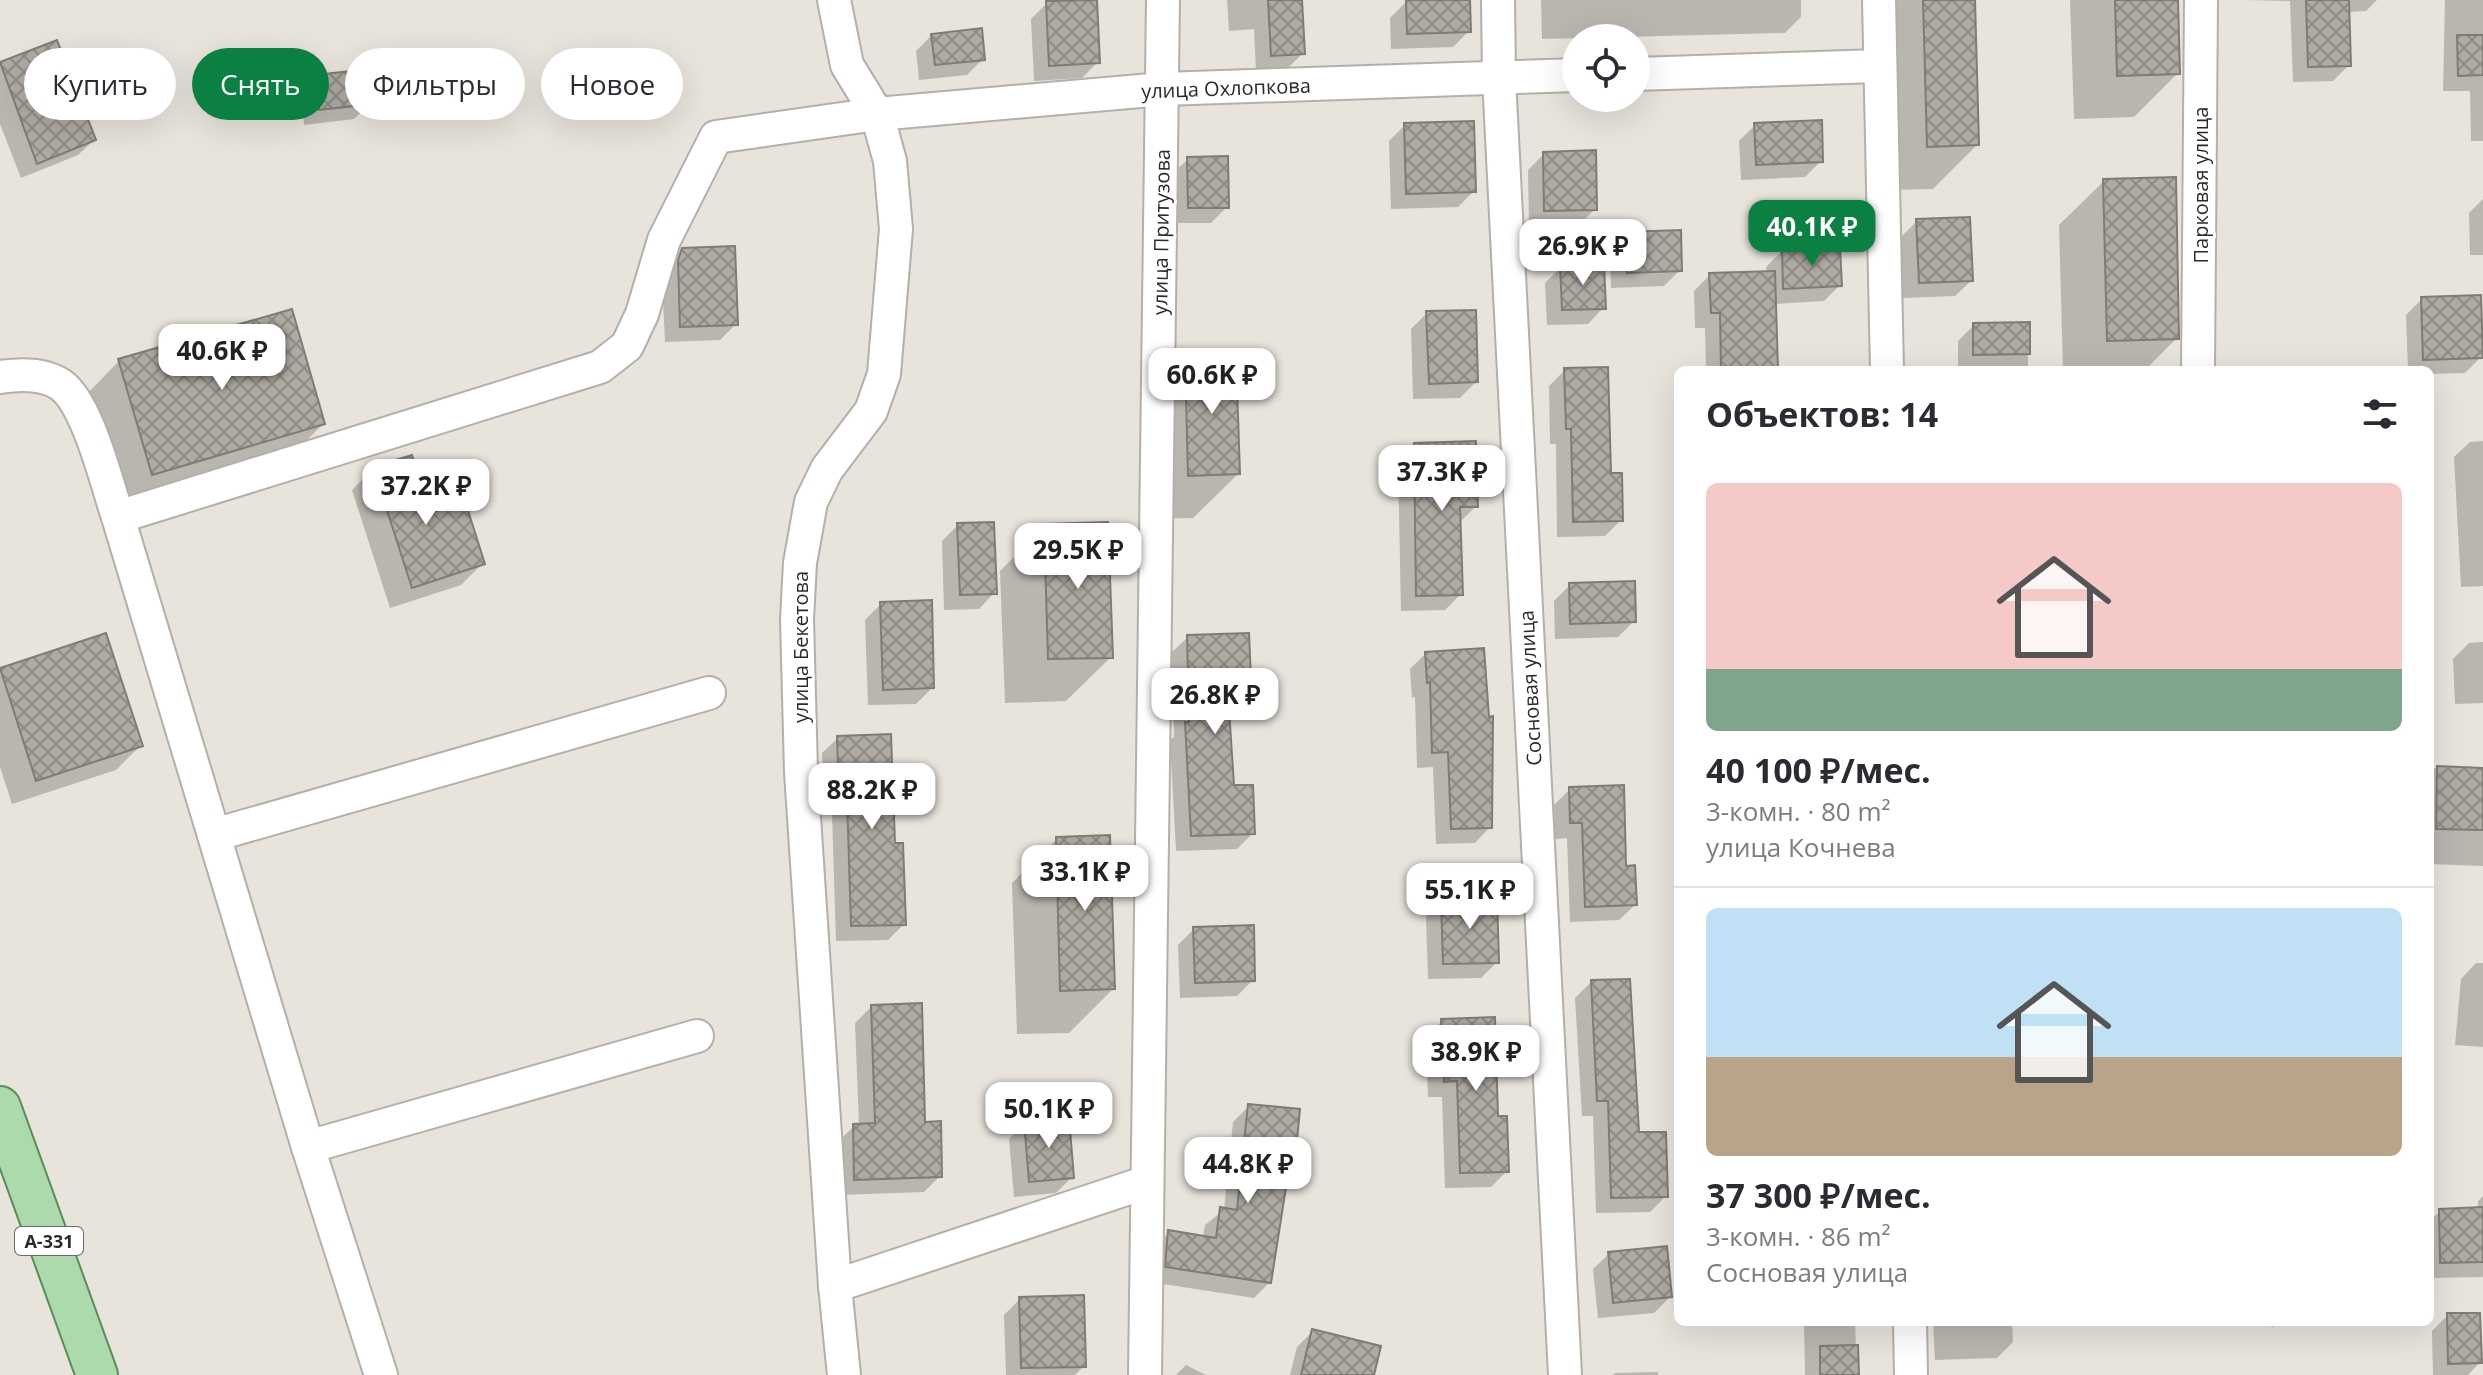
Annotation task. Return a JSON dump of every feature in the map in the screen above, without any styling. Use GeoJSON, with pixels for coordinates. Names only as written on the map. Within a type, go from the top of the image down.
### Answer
{"type":"FeatureCollection","features":[{"type":"Feature","properties":{"kind":"main road","name":"А-331"},"geometry":{"type":"LineString","coordinates":[[0,1107],[97,1375]]}},
{"type":"Feature","properties":{"kind":"street","name":"улица Бекетова"},"geometry":{"type":"LineString","coordinates":[[834,0],[847,65],[877,114],[890,161],[896,229],[884,374],[871,411],[834,458],[811,502],[800,563],[797,619],[801,772],[835,1286],[844,1375]]}},
{"type":"Feature","properties":{"kind":"street","name":"улица Притузова"},"geometry":{"type":"LineString","coordinates":[[1145,1375],[1163,0]]}},
{"type":"Feature","properties":{"kind":"street","name":"Сосновая улица"},"geometry":{"type":"LineString","coordinates":[[1498,0],[1499,78],[1565,1375]]}},
{"type":"Feature","properties":{"kind":"street"},"geometry":{"type":"LineString","coordinates":[[1879,0],[1887,366]]}},
{"type":"Feature","properties":{"kind":"street","name":"Парковая улица"},"geometry":{"type":"LineString","coordinates":[[2198,366],[2201,0]]}},
{"type":"Feature","properties":{"kind":"street"},"geometry":{"type":"LineString","coordinates":[[1650,74],[1879,66]]}},
{"type":"Feature","properties":{"kind":"street","name":"улица Охлопкова"},"geometry":{"type":"LineString","coordinates":[[118,517],[600,367],[627,346],[642,314],[664,240],[716,137],[877,114],[1163,89],[1562,76]]}},
{"type":"Feature","properties":{"kind":"street"},"geometry":{"type":"LineString","coordinates":[[0,377],[45,376],[64,386],[80,411],[118,517],[308,1147],[381,1375]]}},
{"type":"Feature","properties":{"kind":"street"},"geometry":{"type":"LineString","coordinates":[[214,835],[709,693]]}},
{"type":"Feature","properties":{"kind":"street"},"geometry":{"type":"LineString","coordinates":[[308,1147],[697,1036]]}},
{"type":"Feature","properties":{"kind":"street"},"geometry":{"type":"LineString","coordinates":[[835,1286],[1147,1182]]}},
{"type":"Feature","properties":{"kind":"street"},"geometry":{"type":"LineString","coordinates":[[1910,1326],[1911,1375]]}},
{"type":"Feature","properties":{"kind":"building"},"geometry":{"type":"Polygon","coordinates":[[[1097,0],[1100,63],[1049,66],[1046,1],[1097,0]]]}},
{"type":"Feature","properties":{"kind":"building"},"geometry":{"type":"Polygon","coordinates":[[[1268,0],[1302,0],[1305,54],[1271,56],[1268,0]]]}},
{"type":"Feature","properties":{"kind":"building"},"geometry":{"type":"Polygon","coordinates":[[[1406,0],[1470,0],[1471,32],[1407,34],[1406,0]]]}},
{"type":"Feature","properties":{"kind":"building"},"geometry":{"type":"Polygon","coordinates":[[[1923,0],[1975,0],[1979,145],[1927,147],[1923,0]]]}},
{"type":"Feature","properties":{"kind":"building"},"geometry":{"type":"Polygon","coordinates":[[[2115,0],[2178,0],[2180,74],[2117,76],[2115,0]]]}},
{"type":"Feature","properties":{"kind":"building"},"geometry":{"type":"Polygon","coordinates":[[[2306,0],[2349,0],[2351,66],[2308,67],[2306,0]]]}},
{"type":"Feature","properties":{"kind":"building"},"geometry":{"type":"Polygon","coordinates":[[[982,28],[985,60],[935,65],[931,34],[982,28]]]}},
{"type":"Feature","properties":{"kind":"building"},"geometry":{"type":"Polygon","coordinates":[[[2457,35],[2483,35],[2483,75],[2458,76],[2457,35]]]}},
{"type":"Feature","properties":{"kind":"building"},"geometry":{"type":"Polygon","coordinates":[[[57,40],[60,48],[36,48],[57,40]]]}},
{"type":"Feature","properties":{"kind":"building"},"geometry":{"type":"Polygon","coordinates":[[[24,53],[24,120],[88,120],[96,140],[37,164],[0,62],[24,53]]]}},
{"type":"Feature","properties":{"kind":"building"},"geometry":{"type":"Polygon","coordinates":[[[345,72],[345,107],[329,109],[329,74],[345,72]]]}},
{"type":"Feature","properties":{"kind":"building"},"geometry":{"type":"Polygon","coordinates":[[[1822,120],[1823,162],[1756,165],[1754,123],[1822,120]]]}},
{"type":"Feature","properties":{"kind":"building"},"geometry":{"type":"Polygon","coordinates":[[[1474,121],[1476,192],[1406,194],[1404,123],[1474,121]]]}},
{"type":"Feature","properties":{"kind":"building"},"geometry":{"type":"Polygon","coordinates":[[[1596,150],[1597,210],[1544,211],[1543,152],[1596,150]]]}},
{"type":"Feature","properties":{"kind":"building"},"geometry":{"type":"Polygon","coordinates":[[[1228,156],[1229,208],[1188,208],[1187,157],[1228,156]]]}},
{"type":"Feature","properties":{"kind":"building"},"geometry":{"type":"Polygon","coordinates":[[[2176,177],[2179,339],[2107,341],[2103,179],[2176,177]]]}},
{"type":"Feature","properties":{"kind":"building"},"geometry":{"type":"Polygon","coordinates":[[[1970,217],[1973,281],[1919,283],[1916,219],[1970,217]]]}},
{"type":"Feature","properties":{"kind":"building"},"geometry":{"type":"Polygon","coordinates":[[[1681,230],[1682,271],[1627,273],[1625,232],[1681,230]]]}},
{"type":"Feature","properties":{"kind":"building"},"geometry":{"type":"Polygon","coordinates":[[[735,246],[738,325],[680,327],[678,261],[682,248],[735,246]]]}},
{"type":"Feature","properties":{"kind":"building"},"geometry":{"type":"Polygon","coordinates":[[[1840,247],[1842,286],[1783,289],[1782,249],[1840,247]]]}},
{"type":"Feature","properties":{"kind":"building"},"geometry":{"type":"Polygon","coordinates":[[[1604,264],[1606,309],[1562,310],[1560,265],[1604,264]]]}},
{"type":"Feature","properties":{"kind":"building"},"geometry":{"type":"Polygon","coordinates":[[[1775,271],[1778,366],[1721,366],[1720,313],[1711,313],[1709,273],[1775,271]]]}},
{"type":"Feature","properties":{"kind":"building"},"geometry":{"type":"Polygon","coordinates":[[[2481,295],[2483,358],[2423,360],[2421,297],[2481,295]]]}},
{"type":"Feature","properties":{"kind":"building"},"geometry":{"type":"Polygon","coordinates":[[[292,309],[325,424],[152,475],[118,359],[292,309]]]}},
{"type":"Feature","properties":{"kind":"building"},"geometry":{"type":"Polygon","coordinates":[[[1476,310],[1478,382],[1429,384],[1426,311],[1476,310]]]}},
{"type":"Feature","properties":{"kind":"building"},"geometry":{"type":"Polygon","coordinates":[[[2030,322],[2030,354],[1973,355],[1973,323],[2030,322]]]}},
{"type":"Feature","properties":{"kind":"building"},"geometry":{"type":"Polygon","coordinates":[[[1236,357],[1240,474],[1188,476],[1185,358],[1236,357]]]}},
{"type":"Feature","properties":{"kind":"building"},"geometry":{"type":"Polygon","coordinates":[[[1608,367],[1611,473],[1622,473],[1623,521],[1573,522],[1571,429],[1566,429],[1564,368],[1608,367]]]}},
{"type":"Feature","properties":{"kind":"building"},"geometry":{"type":"Polygon","coordinates":[[[1476,441],[1478,507],[1460,507],[1463,595],[1416,596],[1414,443],[1476,441]]]}},
{"type":"Feature","properties":{"kind":"building"},"geometry":{"type":"Polygon","coordinates":[[[412,455],[430,513],[465,501],[485,564],[412,588],[373,467],[412,455]]]}},
{"type":"Feature","properties":{"kind":"building"},"geometry":{"type":"Polygon","coordinates":[[[994,522],[997,594],[960,595],[957,523],[994,522]]]}},
{"type":"Feature","properties":{"kind":"building"},"geometry":{"type":"Polygon","coordinates":[[[1108,522],[1113,658],[1048,659],[1044,524],[1108,522]]]}},
{"type":"Feature","properties":{"kind":"building"},"geometry":{"type":"Polygon","coordinates":[[[1635,581],[1636,622],[1570,624],[1569,583],[1635,581]]]}},
{"type":"Feature","properties":{"kind":"building"},"geometry":{"type":"Polygon","coordinates":[[[932,600],[934,688],[883,690],[880,602],[932,600]]]}},
{"type":"Feature","properties":{"kind":"building"},"geometry":{"type":"Polygon","coordinates":[[[106,633],[143,746],[36,781],[0,668],[106,633]]]}},
{"type":"Feature","properties":{"kind":"building"},"geometry":{"type":"Polygon","coordinates":[[[1249,633],[1251,679],[1227,679],[1234,785],[1253,785],[1255,834],[1191,836],[1185,722],[1189,722],[1187,635],[1249,633]]]}},
{"type":"Feature","properties":{"kind":"building"},"geometry":{"type":"Polygon","coordinates":[[[1484,648],[1489,717],[1493,716],[1492,828],[1451,829],[1448,752],[1432,753],[1430,682],[1427,683],[1425,652],[1484,648]]]}},
{"type":"Feature","properties":{"kind":"building"},"geometry":{"type":"Polygon","coordinates":[[[891,734],[895,843],[903,843],[906,925],[851,926],[847,798],[839,798],[837,736],[891,734]]]}},
{"type":"Feature","properties":{"kind":"building"},"geometry":{"type":"Polygon","coordinates":[[[2437,766],[2483,768],[2483,830],[2436,829],[2437,766]]]}},
{"type":"Feature","properties":{"kind":"building"},"geometry":{"type":"Polygon","coordinates":[[[1624,785],[1626,866],[1635,865],[1637,905],[1585,907],[1582,823],[1570,823],[1569,787],[1624,785]]]}},
{"type":"Feature","properties":{"kind":"building"},"geometry":{"type":"Polygon","coordinates":[[[1110,835],[1115,989],[1060,991],[1056,837],[1110,835]]]}},
{"type":"Feature","properties":{"kind":"building"},"geometry":{"type":"Polygon","coordinates":[[[1497,897],[1499,963],[1443,964],[1441,899],[1497,897]]]}},
{"type":"Feature","properties":{"kind":"building"},"geometry":{"type":"Polygon","coordinates":[[[1254,925],[1255,981],[1195,983],[1193,927],[1254,925]]]}},
{"type":"Feature","properties":{"kind":"building"},"geometry":{"type":"Polygon","coordinates":[[[1630,979],[1639,1132],[1666,1132],[1668,1197],[1611,1198],[1608,1101],[1597,1101],[1591,980],[1630,979]]]}},
{"type":"Feature","properties":{"kind":"building"},"geometry":{"type":"Polygon","coordinates":[[[922,1003],[925,1122],[941,1121],[942,1177],[854,1180],[853,1124],[875,1123],[871,1005],[922,1003]]]}},
{"type":"Feature","properties":{"kind":"building"},"geometry":{"type":"Polygon","coordinates":[[[1495,1017],[1498,1116],[1507,1116],[1509,1172],[1460,1173],[1457,1081],[1444,1082],[1441,1019],[1495,1017]]]}},
{"type":"Feature","properties":{"kind":"building"},"geometry":{"type":"Polygon","coordinates":[[[1248,1104],[1300,1109],[1293,1182],[1287,1181],[1271,1283],[1165,1267],[1168,1230],[1216,1238],[1220,1207],[1237,1210],[1248,1104]]]}},
{"type":"Feature","properties":{"kind":"building"},"geometry":{"type":"Polygon","coordinates":[[[1069,1117],[1074,1178],[1029,1182],[1024,1121],[1069,1117]]]}},
{"type":"Feature","properties":{"kind":"building"},"geometry":{"type":"Polygon","coordinates":[[[2483,1207],[2483,1262],[2440,1263],[2439,1209],[2483,1207]]]}},
{"type":"Feature","properties":{"kind":"building"},"geometry":{"type":"Polygon","coordinates":[[[1667,1246],[1672,1297],[1613,1303],[1608,1252],[1667,1246]]]}},
{"type":"Feature","properties":{"kind":"building"},"geometry":{"type":"Polygon","coordinates":[[[1084,1295],[1086,1367],[1021,1368],[1019,1297],[1084,1295]]]}},
{"type":"Feature","properties":{"kind":"building"},"geometry":{"type":"Polygon","coordinates":[[[2447,1313],[2480,1313],[2482,1363],[2448,1364],[2447,1313]]]}},
{"type":"Feature","properties":{"kind":"building"},"geometry":{"type":"Polygon","coordinates":[[[1312,1329],[1381,1346],[1374,1375],[1301,1375],[1312,1329]]]}},
{"type":"Feature","properties":{"kind":"building"},"geometry":{"type":"Polygon","coordinates":[[[1858,1345],[1859,1375],[1820,1375],[1820,1346],[1858,1345]]]}}]}
